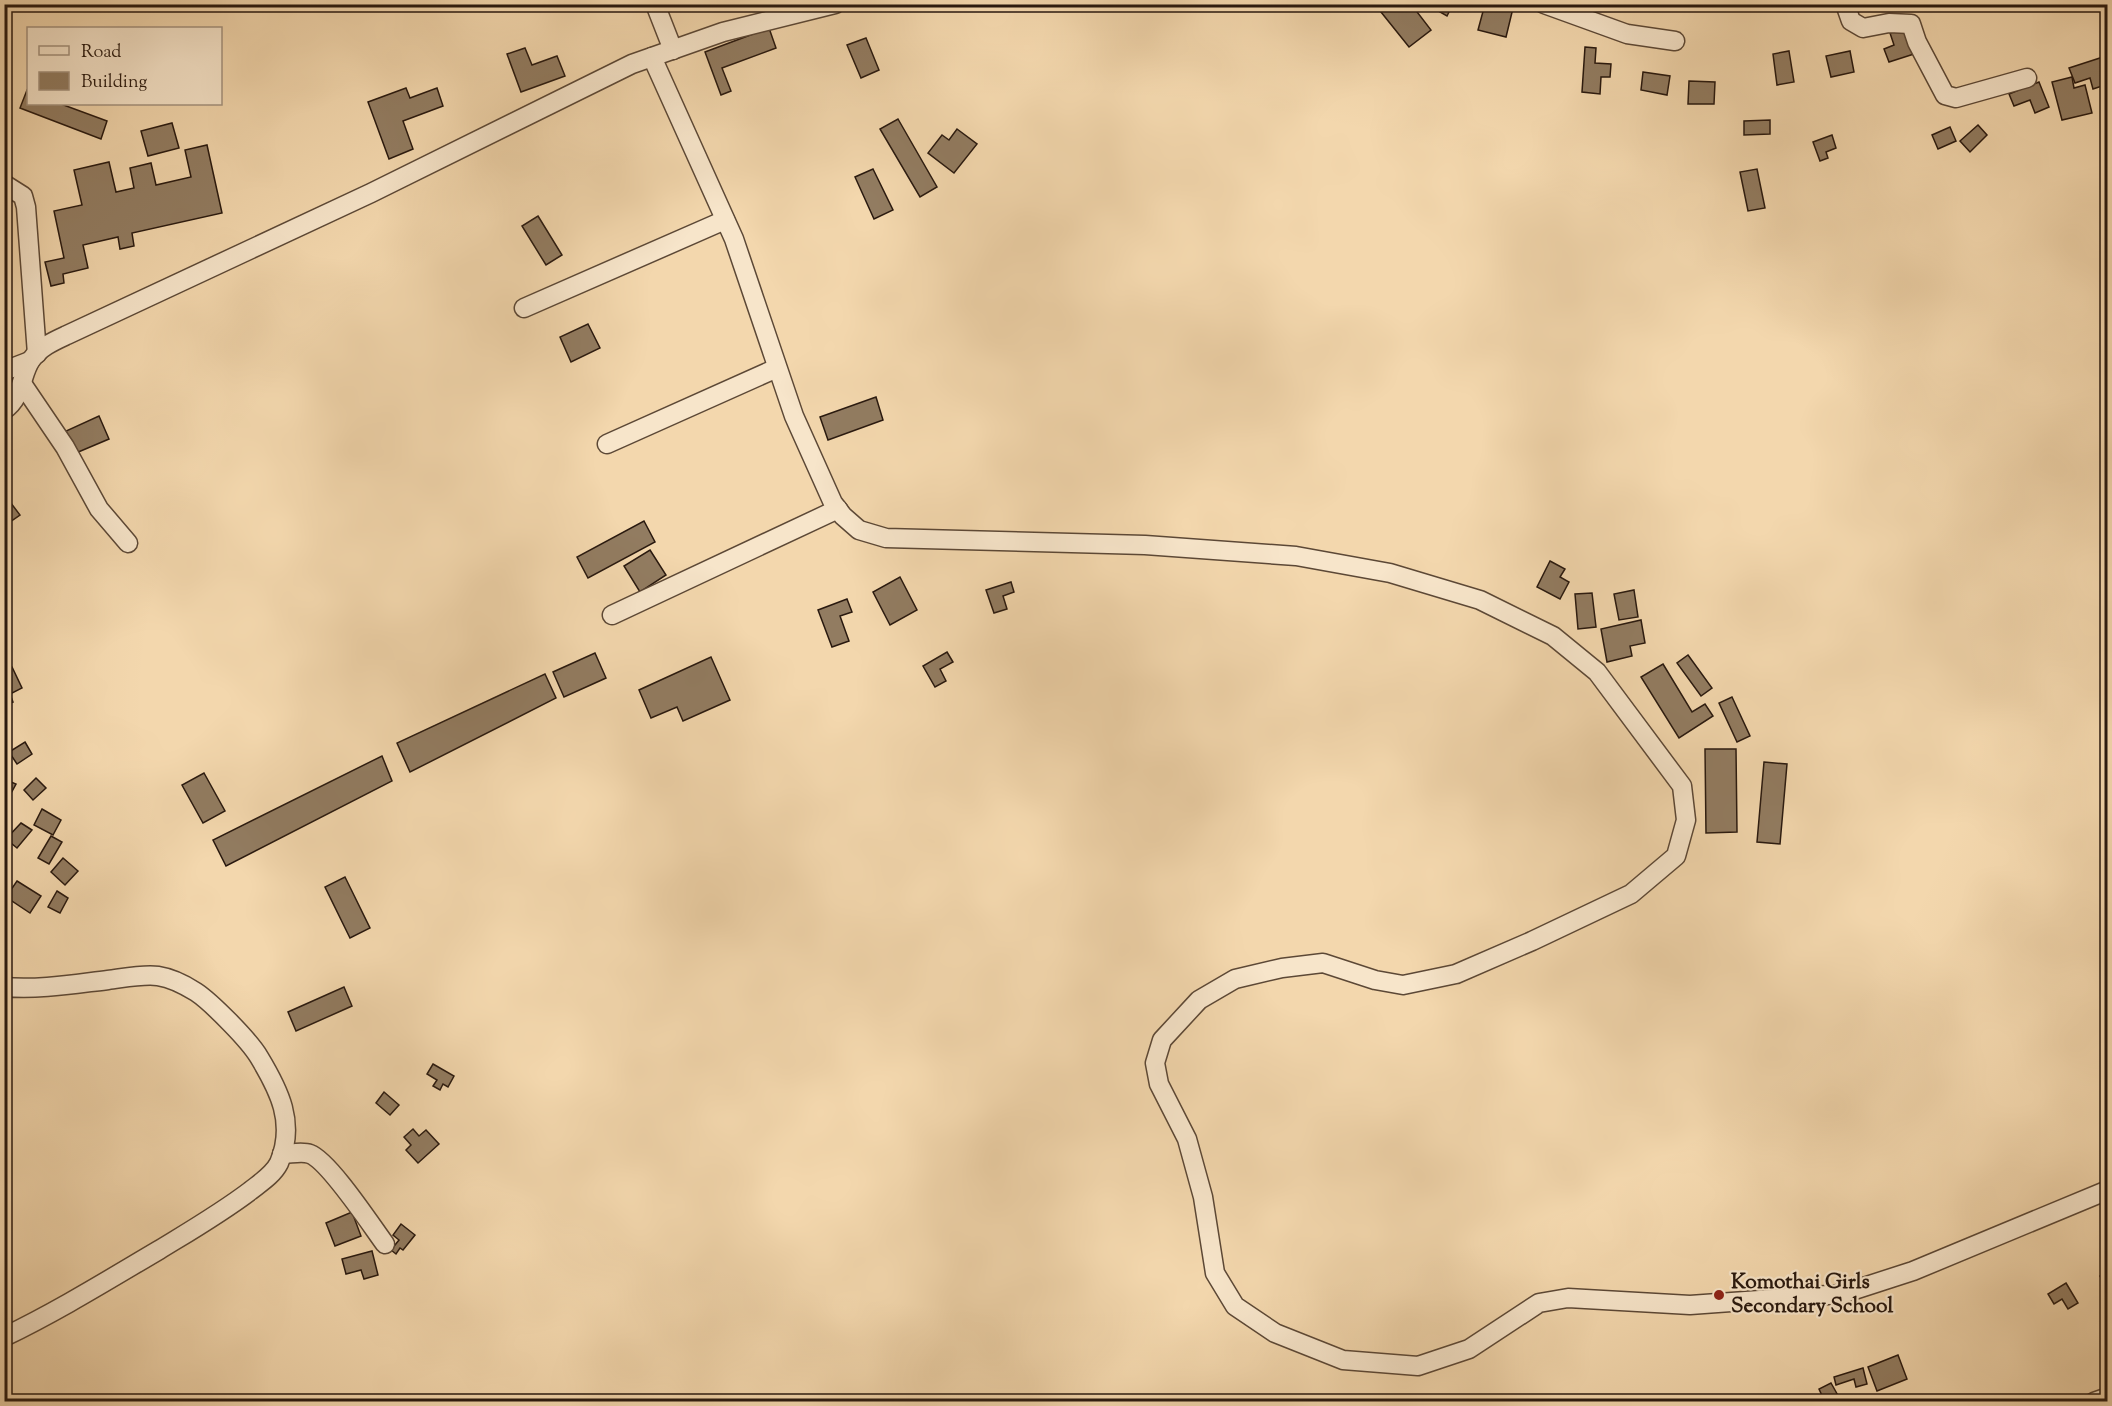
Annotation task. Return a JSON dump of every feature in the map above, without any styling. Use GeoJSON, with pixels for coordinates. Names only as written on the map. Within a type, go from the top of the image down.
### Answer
{"type":"FeatureCollection","features":[{"type":"Feature","properties":{"kind":"street"},"geometry":{"type":"LineString","coordinates":[[655,4],[673,50]]}},
{"type":"Feature","properties":{"kind":"street"},"geometry":{"type":"LineString","coordinates":[[4,371],[34,357],[45,346],[67,335],[371,193],[632,64],[723,32],[835,4]]}},
{"type":"Feature","properties":{"kind":"street"},"geometry":{"type":"LineString","coordinates":[[1544,4],[1627,34],[1676,41]]}},
{"type":"Feature","properties":{"kind":"street"},"geometry":{"type":"LineString","coordinates":[[1845,4],[1851,21],[1863,28],[1889,23],[1908,22],[1911,24],[1917,42],[1945,95],[1956,98],[2027,78]]}},
{"type":"Feature","properties":{"kind":"street"},"geometry":{"type":"LineString","coordinates":[[652,57],[734,239],[794,417],[838,509],[859,530],[886,538],[1145,545],[1296,556],[1390,573],[1480,600],[1553,636],[1597,672],[1682,786],[1686,820],[1676,856],[1631,894],[1456,974],[1403,985],[1375,980],[1323,963],[1282,968],[1235,979],[1199,1000],[1162,1040],[1155,1064],[1159,1084],[1187,1139],[1203,1197],[1215,1273],[1235,1306],[1275,1333],[1343,1360],[1418,1366],[1469,1349],[1539,1304],[1568,1298],[1690,1305],[1842,1294],[1913,1271],[2108,1190]]}},
{"type":"Feature","properties":{"kind":"street"},"geometry":{"type":"LineString","coordinates":[[4,184],[23,196],[26,207],[34,357],[22,385],[9,407],[4,410]]}},
{"type":"Feature","properties":{"kind":"street"},"geometry":{"type":"LineString","coordinates":[[524,308],[725,220]]}},
{"type":"Feature","properties":{"kind":"street"},"geometry":{"type":"LineString","coordinates":[[607,444],[777,368]]}},
{"type":"Feature","properties":{"kind":"street"},"geometry":{"type":"LineString","coordinates":[[22,385],[65,447],[99,509],[128,543]]}},
{"type":"Feature","properties":{"kind":"street"},"geometry":{"type":"LineString","coordinates":[[612,615],[838,509]]}},
{"type":"Feature","properties":{"kind":"street"},"geometry":{"type":"LineString","coordinates":[[4,987],[51,987],[126,977],[157,976],[180,983],[198,993],[252,1045],[272,1078],[283,1104],[287,1123],[282,1154],[271,1175],[221,1213],[48,1316],[4,1337]]}},
{"type":"Feature","properties":{"kind":"street"},"geometry":{"type":"LineString","coordinates":[[282,1154],[308,1153],[316,1157],[385,1244]]}},
{"type":"Feature","properties":{"kind":"street"},"geometry":{"type":"LineString","coordinates":[[2094,1401],[2108,1397]]}},
{"type":"Feature","properties":{"kind":"building"},"geometry":{"type":"Polygon","coordinates":[[[1390,4],[1411,4],[1431,30],[1409,47],[1381,12],[1390,4]]]}},
{"type":"Feature","properties":{"kind":"building"},"geometry":{"type":"Polygon","coordinates":[[[1426,4],[1453,4],[1447,16],[1426,4]]]}},
{"type":"Feature","properties":{"kind":"building"},"geometry":{"type":"Polygon","coordinates":[[[1485,4],[1514,4],[1506,37],[1478,30],[1485,4]]]}},
{"type":"Feature","properties":{"kind":"building"},"geometry":{"type":"Polygon","coordinates":[[[769,28],[776,48],[722,68],[731,91],[721,95],[705,52],[769,28]]]}},
{"type":"Feature","properties":{"kind":"building"},"geometry":{"type":"Polygon","coordinates":[[[1905,28],[1914,54],[1889,62],[1884,49],[1894,45],[1890,33],[1905,28]]]}},
{"type":"Feature","properties":{"kind":"building"},"geometry":{"type":"Polygon","coordinates":[[[866,38],[879,70],[861,78],[847,45],[866,38]]]}},
{"type":"Feature","properties":{"kind":"building"},"geometry":{"type":"Polygon","coordinates":[[[1585,47],[1596,48],[1595,63],[1611,64],[1610,77],[1601,77],[1600,94],[1582,92],[1585,47]]]}},
{"type":"Feature","properties":{"kind":"building"},"geometry":{"type":"Polygon","coordinates":[[[525,48],[532,65],[557,56],[565,76],[521,92],[507,54],[525,48]]]}},
{"type":"Feature","properties":{"kind":"building"},"geometry":{"type":"Polygon","coordinates":[[[1789,51],[1794,82],[1777,85],[1773,54],[1789,51]]]}},
{"type":"Feature","properties":{"kind":"building"},"geometry":{"type":"Polygon","coordinates":[[[1850,51],[1854,72],[1831,77],[1826,56],[1850,51]]]}},
{"type":"Feature","properties":{"kind":"building"},"geometry":{"type":"Polygon","coordinates":[[[2103,57],[2108,69],[2108,84],[2093,89],[2090,78],[2075,83],[2069,68],[2103,57]]]}},
{"type":"Feature","properties":{"kind":"building"},"geometry":{"type":"Polygon","coordinates":[[[1643,72],[1670,76],[1667,95],[1641,90],[1643,72]]]}},
{"type":"Feature","properties":{"kind":"building"},"geometry":{"type":"Polygon","coordinates":[[[2072,77],[2074,88],[2085,85],[2092,113],[2062,120],[2052,82],[2072,77]]]}},
{"type":"Feature","properties":{"kind":"building"},"geometry":{"type":"Polygon","coordinates":[[[1689,81],[1715,82],[1714,104],[1688,104],[1689,81]]]}},
{"type":"Feature","properties":{"kind":"building"},"geometry":{"type":"Polygon","coordinates":[[[2039,82],[2049,107],[2035,113],[2030,100],[2014,106],[2009,94],[2039,82]]]}},
{"type":"Feature","properties":{"kind":"building"},"geometry":{"type":"Polygon","coordinates":[[[406,88],[410,98],[437,88],[443,106],[403,121],[413,149],[389,159],[368,102],[406,88]]]}},
{"type":"Feature","properties":{"kind":"building"},"geometry":{"type":"Polygon","coordinates":[[[27,90],[27,105],[64,105],[107,121],[101,139],[20,108],[27,90]]]}},
{"type":"Feature","properties":{"kind":"building"},"geometry":{"type":"Polygon","coordinates":[[[898,119],[937,187],[920,197],[880,129],[898,119]]]}},
{"type":"Feature","properties":{"kind":"building"},"geometry":{"type":"Polygon","coordinates":[[[1770,120],[1770,134],[1744,135],[1744,121],[1770,120]]]}},
{"type":"Feature","properties":{"kind":"building"},"geometry":{"type":"Polygon","coordinates":[[[172,123],[179,148],[148,156],[141,131],[172,123]]]}},
{"type":"Feature","properties":{"kind":"building"},"geometry":{"type":"Polygon","coordinates":[[[1978,125],[1987,135],[1970,152],[1960,141],[1978,125]]]}},
{"type":"Feature","properties":{"kind":"building"},"geometry":{"type":"Polygon","coordinates":[[[1950,127],[1956,141],[1938,149],[1932,135],[1950,127]]]}},
{"type":"Feature","properties":{"kind":"building"},"geometry":{"type":"Polygon","coordinates":[[[957,129],[977,144],[954,173],[928,153],[942,135],[949,140],[957,129]]]}},
{"type":"Feature","properties":{"kind":"building"},"geometry":{"type":"Polygon","coordinates":[[[1832,135],[1836,148],[1826,152],[1828,158],[1820,161],[1813,142],[1832,135]]]}},
{"type":"Feature","properties":{"kind":"building"},"geometry":{"type":"Polygon","coordinates":[[[207,145],[222,213],[132,233],[134,246],[120,249],[118,237],[83,245],[88,268],[63,274],[64,283],[51,286],[45,262],[64,258],[54,211],[82,205],[74,170],[109,162],[116,192],[134,188],[130,168],[151,163],[156,185],[191,177],[185,150],[207,145]]]}},
{"type":"Feature","properties":{"kind":"building"},"geometry":{"type":"Polygon","coordinates":[[[873,169],[893,210],[874,219],[855,177],[873,169]]]}},
{"type":"Feature","properties":{"kind":"building"},"geometry":{"type":"Polygon","coordinates":[[[1757,169],[1765,208],[1748,211],[1740,172],[1757,169]]]}},
{"type":"Feature","properties":{"kind":"building"},"geometry":{"type":"Polygon","coordinates":[[[538,216],[562,255],[546,265],[522,226],[538,216]]]}},
{"type":"Feature","properties":{"kind":"building"},"geometry":{"type":"Polygon","coordinates":[[[588,324],[600,348],[571,362],[560,337],[588,324]]]}},
{"type":"Feature","properties":{"kind":"building"},"geometry":{"type":"Polygon","coordinates":[[[876,397],[883,420],[828,440],[820,417],[876,397]]]}},
{"type":"Feature","properties":{"kind":"building"},"geometry":{"type":"Polygon","coordinates":[[[99,416],[109,439],[76,453],[66,431],[99,416]]]}},
{"type":"Feature","properties":{"kind":"building"},"geometry":{"type":"Polygon","coordinates":[[[4,494],[20,515],[4,526],[4,494]]]}},
{"type":"Feature","properties":{"kind":"building"},"geometry":{"type":"Polygon","coordinates":[[[644,521],[655,542],[588,578],[577,557],[644,521]]]}},
{"type":"Feature","properties":{"kind":"building"},"geometry":{"type":"Polygon","coordinates":[[[650,550],[666,575],[640,592],[624,566],[650,550]]]}},
{"type":"Feature","properties":{"kind":"building"},"geometry":{"type":"Polygon","coordinates":[[[1550,561],[1565,569],[1560,577],[1569,582],[1560,599],[1537,587],[1550,561]]]}},
{"type":"Feature","properties":{"kind":"building"},"geometry":{"type":"Polygon","coordinates":[[[900,577],[917,610],[890,625],[873,592],[900,577]]]}},
{"type":"Feature","properties":{"kind":"building"},"geometry":{"type":"Polygon","coordinates":[[[1011,582],[1014,592],[1003,596],[1007,609],[994,613],[986,590],[1011,582]]]}},
{"type":"Feature","properties":{"kind":"building"},"geometry":{"type":"Polygon","coordinates":[[[1634,590],[1638,617],[1619,620],[1614,594],[1634,590]]]}},
{"type":"Feature","properties":{"kind":"building"},"geometry":{"type":"Polygon","coordinates":[[[1592,593],[1596,627],[1578,629],[1575,594],[1592,593]]]}},
{"type":"Feature","properties":{"kind":"building"},"geometry":{"type":"Polygon","coordinates":[[[847,599],[852,612],[840,616],[849,641],[832,647],[818,610],[847,599]]]}},
{"type":"Feature","properties":{"kind":"building"},"geometry":{"type":"Polygon","coordinates":[[[1641,620],[1645,643],[1630,646],[1632,656],[1607,662],[1601,629],[1641,620]]]}},
{"type":"Feature","properties":{"kind":"building"},"geometry":{"type":"Polygon","coordinates":[[[947,652],[953,662],[940,669],[946,681],[935,687],[923,666],[947,652]]]}},
{"type":"Feature","properties":{"kind":"building"},"geometry":{"type":"Polygon","coordinates":[[[595,653],[606,678],[564,697],[553,672],[595,653]]]}},
{"type":"Feature","properties":{"kind":"building"},"geometry":{"type":"Polygon","coordinates":[[[1688,655],[1712,688],[1701,696],[1677,663],[1688,655]]]}},
{"type":"Feature","properties":{"kind":"building"},"geometry":{"type":"Polygon","coordinates":[[[711,657],[730,700],[683,721],[677,707],[651,718],[639,690],[711,657]]]}},
{"type":"Feature","properties":{"kind":"building"},"geometry":{"type":"Polygon","coordinates":[[[1663,664],[1692,712],[1705,704],[1713,716],[1679,738],[1641,677],[1663,664]]]}},
{"type":"Feature","properties":{"kind":"building"},"geometry":{"type":"Polygon","coordinates":[[[4,667],[12,667],[22,688],[10,694],[13,702],[4,706],[4,667]]]}},
{"type":"Feature","properties":{"kind":"building"},"geometry":{"type":"Polygon","coordinates":[[[545,674],[556,698],[410,772],[397,743],[545,674]]]}},
{"type":"Feature","properties":{"kind":"building"},"geometry":{"type":"Polygon","coordinates":[[[1732,697],[1750,736],[1737,742],[1719,703],[1732,697]]]}},
{"type":"Feature","properties":{"kind":"building"},"geometry":{"type":"Polygon","coordinates":[[[25,742],[32,754],[17,764],[9,752],[25,742]]]}},
{"type":"Feature","properties":{"kind":"building"},"geometry":{"type":"Polygon","coordinates":[[[1705,749],[1736,749],[1737,832],[1706,833],[1705,749]]]}},
{"type":"Feature","properties":{"kind":"building"},"geometry":{"type":"Polygon","coordinates":[[[382,756],[392,781],[226,866],[213,840],[382,756]]]}},
{"type":"Feature","properties":{"kind":"building"},"geometry":{"type":"Polygon","coordinates":[[[1764,762],[1787,764],[1780,844],[1757,842],[1764,762]]]}},
{"type":"Feature","properties":{"kind":"building"},"geometry":{"type":"Polygon","coordinates":[[[204,773],[225,811],[203,823],[182,785],[204,773]]]}},
{"type":"Feature","properties":{"kind":"building"},"geometry":{"type":"Polygon","coordinates":[[[36,778],[46,788],[33,800],[24,790],[36,778]]]}},
{"type":"Feature","properties":{"kind":"building"},"geometry":{"type":"Polygon","coordinates":[[[4,779],[16,784],[4,806],[4,779]]]}},
{"type":"Feature","properties":{"kind":"building"},"geometry":{"type":"Polygon","coordinates":[[[42,809],[61,820],[53,835],[34,825],[42,809]]]}},
{"type":"Feature","properties":{"kind":"building"},"geometry":{"type":"Polygon","coordinates":[[[21,823],[32,830],[17,848],[6,839],[21,823]]]}},
{"type":"Feature","properties":{"kind":"building"},"geometry":{"type":"Polygon","coordinates":[[[51,836],[62,842],[49,864],[38,858],[51,836]]]}},
{"type":"Feature","properties":{"kind":"building"},"geometry":{"type":"Polygon","coordinates":[[[63,858],[78,871],[65,885],[51,872],[63,858]]]}},
{"type":"Feature","properties":{"kind":"building"},"geometry":{"type":"Polygon","coordinates":[[[345,877],[370,928],[350,938],[325,887],[345,877]]]}},
{"type":"Feature","properties":{"kind":"building"},"geometry":{"type":"Polygon","coordinates":[[[17,881],[41,896],[30,913],[6,897],[17,881]]]}},
{"type":"Feature","properties":{"kind":"building"},"geometry":{"type":"Polygon","coordinates":[[[57,891],[68,898],[60,913],[48,907],[57,891]]]}},
{"type":"Feature","properties":{"kind":"building"},"geometry":{"type":"Polygon","coordinates":[[[344,987],[352,1006],[296,1031],[288,1012],[344,987]]]}},
{"type":"Feature","properties":{"kind":"building"},"geometry":{"type":"Polygon","coordinates":[[[433,1064],[454,1076],[448,1087],[443,1084],[440,1090],[433,1086],[437,1080],[427,1074],[433,1064]]]}},
{"type":"Feature","properties":{"kind":"building"},"geometry":{"type":"Polygon","coordinates":[[[384,1092],[399,1105],[390,1115],[376,1103],[384,1092]]]}},
{"type":"Feature","properties":{"kind":"building"},"geometry":{"type":"Polygon","coordinates":[[[413,1129],[419,1136],[426,1130],[439,1144],[418,1163],[406,1150],[411,1145],[404,1137],[413,1129]]]}},
{"type":"Feature","properties":{"kind":"building"},"geometry":{"type":"Polygon","coordinates":[[[352,1212],[361,1236],[335,1246],[326,1223],[352,1212]]]}},
{"type":"Feature","properties":{"kind":"building"},"geometry":{"type":"Polygon","coordinates":[[[401,1224],[415,1235],[403,1250],[400,1248],[396,1254],[391,1250],[399,1240],[393,1235],[401,1224]]]}},
{"type":"Feature","properties":{"kind":"building"},"geometry":{"type":"Polygon","coordinates":[[[372,1251],[378,1275],[364,1279],[361,1270],[346,1274],[342,1259],[372,1251]]]}},
{"type":"Feature","properties":{"kind":"building"},"geometry":{"type":"Polygon","coordinates":[[[2108,1272],[2108,1286],[2106,1287],[2100,1276],[2108,1272]]]}},
{"type":"Feature","properties":{"kind":"building"},"geometry":{"type":"Polygon","coordinates":[[[2066,1283],[2078,1303],[2068,1309],[2062,1299],[2054,1304],[2048,1294],[2066,1283]]]}},
{"type":"Feature","properties":{"kind":"building"},"geometry":{"type":"Polygon","coordinates":[[[1898,1355],[1907,1379],[1877,1391],[1868,1367],[1898,1355]]]}},
{"type":"Feature","properties":{"kind":"building"},"geometry":{"type":"Polygon","coordinates":[[[1863,1368],[1867,1384],[1856,1387],[1854,1379],[1836,1385],[1834,1377],[1863,1368]]]}},
{"type":"Feature","properties":{"kind":"building"},"geometry":{"type":"Polygon","coordinates":[[[1831,1383],[1840,1399],[1836,1402],[1825,1402],[1819,1389],[1831,1383]]]}},
{"type":"Feature","properties":{"kind":"place","name":"Komothai Girls Secondary School"},"geometry":{"type":"Point","coordinates":[1719,1295]}}]}
